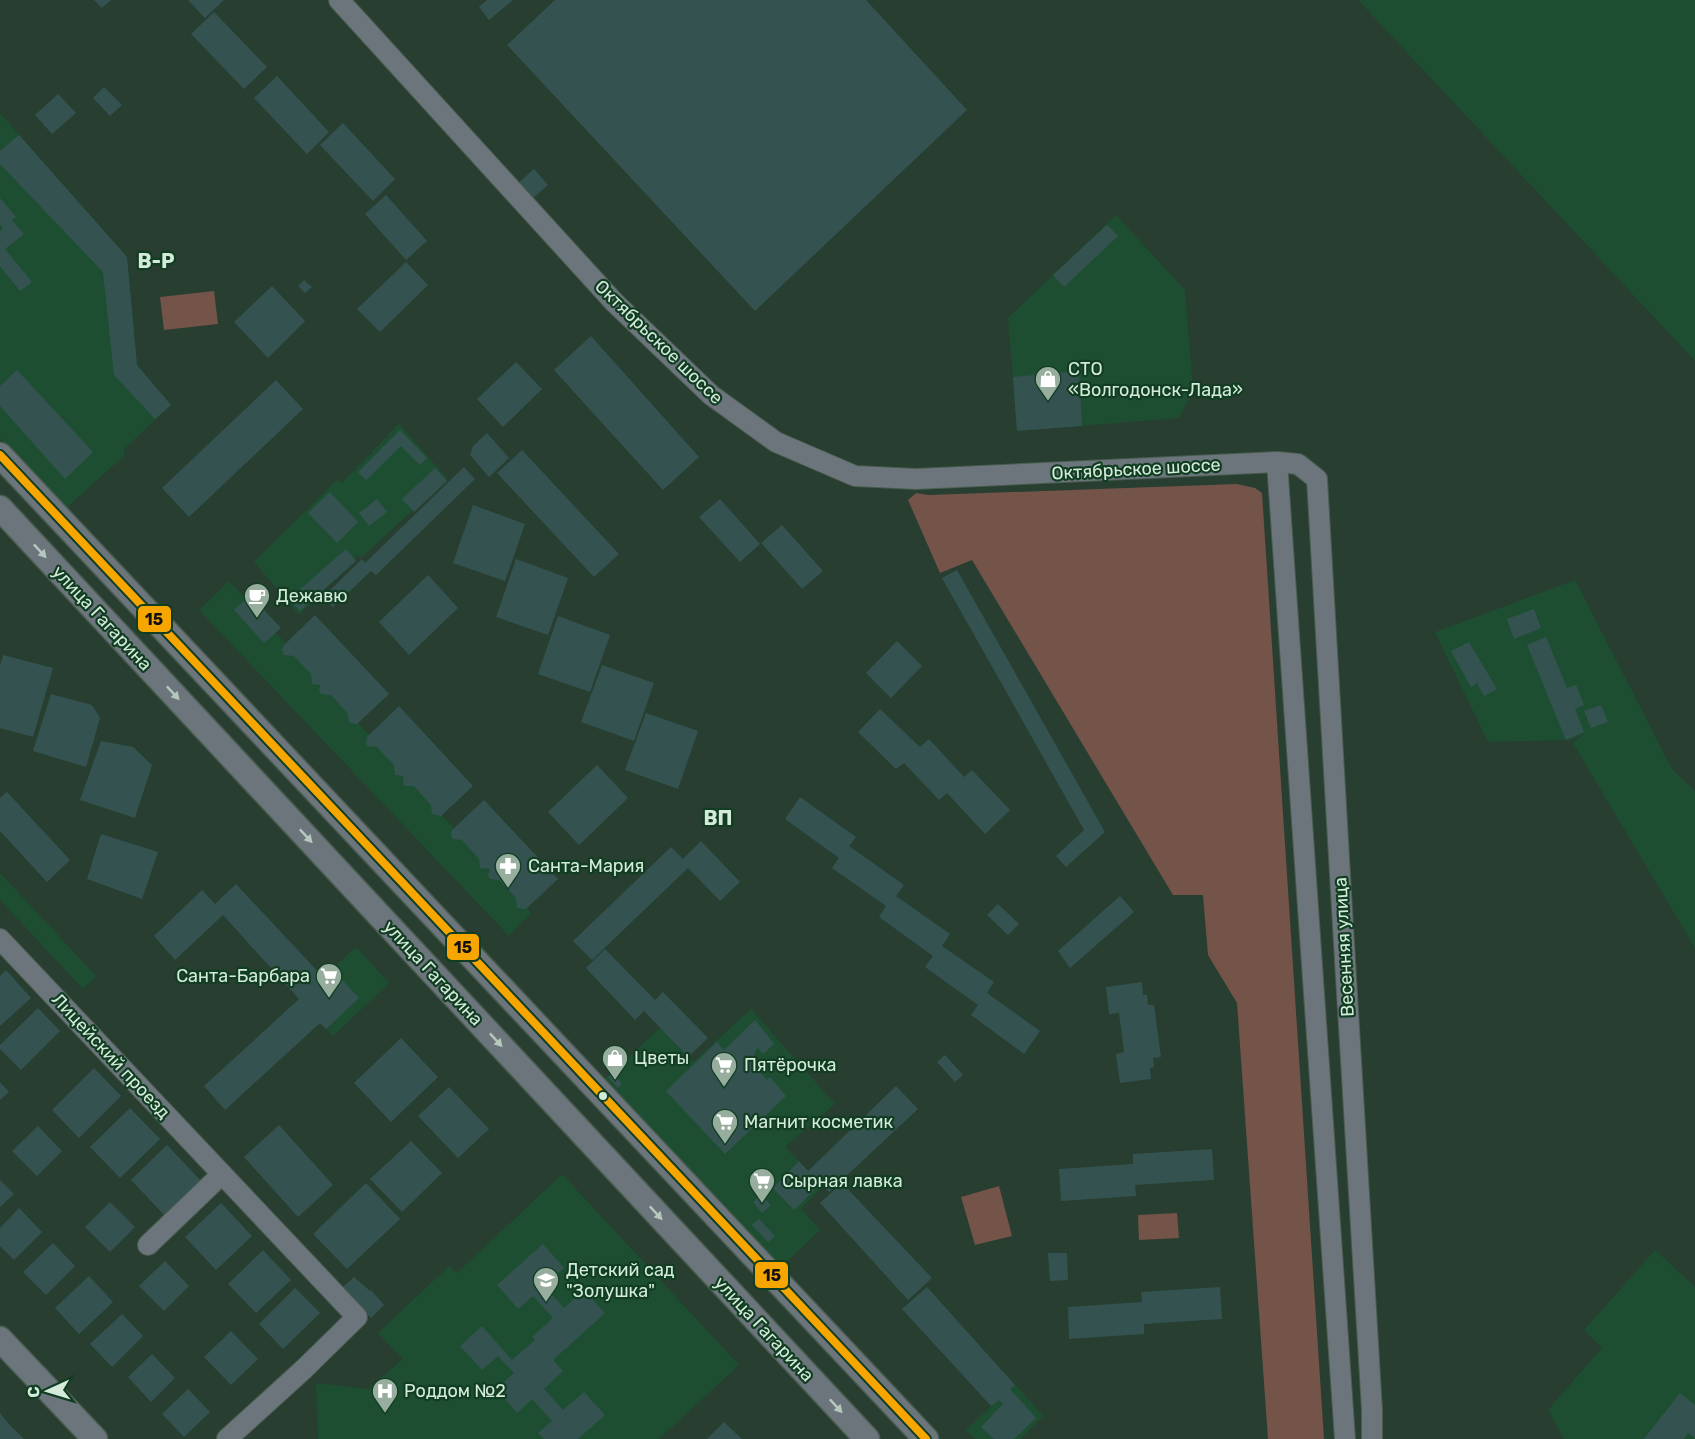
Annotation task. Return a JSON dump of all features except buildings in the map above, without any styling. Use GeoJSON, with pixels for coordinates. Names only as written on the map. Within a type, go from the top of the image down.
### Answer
{"type":"FeatureCollection","features":[{"type":"Feature","properties":{"kind":"street","name":"Октябрьское шоссе"},"geometry":{"type":"LineString","coordinates":[[339,0],[614,302],[711,395],[776,442],[855,476],[916,479],[1277,462],[1299,464]]}},
{"type":"Feature","properties":{"kind":"street","name":"улица Гагарина"},"geometry":{"type":"LineString","coordinates":[[0,455],[926,1439]]}},
{"type":"Feature","properties":{"kind":"street","name":"Весенняя улица"},"geometry":{"type":"LineString","coordinates":[[1277,462],[1345,1439]]}},
{"type":"Feature","properties":{"kind":"street","name":"Весенняя улица"},"geometry":{"type":"LineString","coordinates":[[1299,464],[1317,478],[1335,752],[1372,1439]]}},
{"type":"Feature","properties":{"kind":"street","name":"улица Гагарина"},"geometry":{"type":"LineString","coordinates":[[0,508],[867,1439]]}},
{"type":"Feature","properties":{"kind":"street","name":"Лицейский проезд"},"geometry":{"type":"LineString","coordinates":[[0,939],[357,1317],[304,1370],[227,1439]]}},
{"type":"Feature","properties":{"kind":"street"},"geometry":{"type":"LineString","coordinates":[[148,1245],[222,1174]]}},
{"type":"Feature","properties":{"kind":"street"},"geometry":{"type":"LineString","coordinates":[[0,1339],[95,1439]]}},
{"type":"Feature","properties":{"kind":"shaded area"},"geometry":{"type":"Polygon","coordinates":[[[1358,0],[1695,0],[1695,361],[1358,0]]]}},
{"type":"Feature","properties":{"kind":"shaded area"},"geometry":{"type":"Polygon","coordinates":[[[0,113],[127,257],[137,365],[171,405],[123,450],[125,455],[66,508],[0,438],[0,113]]]}},
{"type":"Feature","properties":{"kind":"shaded area"},"geometry":{"type":"Polygon","coordinates":[[[1116,215],[1185,290],[1193,391],[1179,418],[1017,431],[1008,318],[1116,215]]]}},
{"type":"Feature","properties":{"kind":"shaded area"},"geometry":{"type":"Polygon","coordinates":[[[214,291],[218,324],[164,330],[160,297],[214,291]]]}},
{"type":"Feature","properties":{"kind":"shaded area"},"geometry":{"type":"Polygon","coordinates":[[[399,424],[447,478],[361,558],[358,555],[299,615],[254,562],[337,480],[342,483],[399,424]]]}},
{"type":"Feature","properties":{"kind":"shaded area"},"geometry":{"type":"Polygon","coordinates":[[[1237,484],[1255,488],[1262,493],[1324,1439],[1268,1439],[1237,1003],[1208,955],[1203,895],[1173,895],[972,560],[940,573],[908,500],[916,493],[929,495],[1237,484]]]}},
{"type":"Feature","properties":{"kind":"shaded area"},"geometry":{"type":"Polygon","coordinates":[[[1575,580],[1672,769],[1695,791],[1695,948],[1573,743],[1584,734],[1570,740],[1488,742],[1435,632],[1575,580]]]}},
{"type":"Feature","properties":{"kind":"shaded area"},"geometry":{"type":"Polygon","coordinates":[[[229,581],[531,913],[509,936],[199,610],[229,581]]]}},
{"type":"Feature","properties":{"kind":"shaded area"},"geometry":{"type":"Polygon","coordinates":[[[0,873],[96,976],[83,989],[0,900],[0,873]]]}},
{"type":"Feature","properties":{"kind":"shaded area"},"geometry":{"type":"Polygon","coordinates":[[[356,947],[389,983],[333,1036],[299,1000],[356,947]]]}},
{"type":"Feature","properties":{"kind":"shaded area"},"geometry":{"type":"Polygon","coordinates":[[[751,1009],[835,1104],[785,1147],[823,1186],[801,1209],[820,1230],[776,1272],[601,1082],[660,1028],[693,1062],[751,1009]]]}},
{"type":"Feature","properties":{"kind":"shaded area","name":"Детский сад \"Золушка\""},"geometry":{"type":"Polygon","coordinates":[[[562,1174],[739,1365],[659,1439],[318,1439],[316,1383],[368,1389],[403,1359],[378,1333],[449,1266],[457,1273],[562,1174]]]}},
{"type":"Feature","properties":{"kind":"shaded area"},"geometry":{"type":"Polygon","coordinates":[[[999,1186],[1012,1236],[975,1245],[961,1197],[999,1186]]]}},
{"type":"Feature","properties":{"kind":"shaded area"},"geometry":{"type":"Polygon","coordinates":[[[1177,1213],[1179,1238],[1139,1240],[1138,1215],[1177,1213]]]}},
{"type":"Feature","properties":{"kind":"shaded area"},"geometry":{"type":"Polygon","coordinates":[[[1655,1250],[1695,1287],[1695,1439],[1564,1439],[1548,1410],[1602,1348],[1584,1330],[1655,1250]]]}},
{"type":"Feature","properties":{"kind":"shaded area"},"geometry":{"type":"Polygon","coordinates":[[[1015,1384],[1043,1416],[1020,1439],[975,1439],[966,1430],[1015,1384]]]}},
{"type":"Feature","properties":{"kind":"transit line","name":"15"},"geometry":{"type":"LineString","coordinates":[[0,455],[926,1439]]}},
{"type":"Feature","properties":{"kind":"place","name":"СТО «Волгодонск-Лада»"},"geometry":{"type":"Point","coordinates":[1048,402]}},
{"type":"Feature","properties":{"kind":"place","name":"Дежавю"},"geometry":{"type":"Point","coordinates":[257,619]}},
{"type":"Feature","properties":{"kind":"place","name":"Санта-Мария"},"geometry":{"type":"Point","coordinates":[508,889]}},
{"type":"Feature","properties":{"kind":"place","name":"Санта-Барбара"},"geometry":{"type":"Point","coordinates":[329,999]}},
{"type":"Feature","properties":{"kind":"place","name":"Цветы"},"geometry":{"type":"Point","coordinates":[615,1081]}},
{"type":"Feature","properties":{"kind":"place","name":"Пятёрочка"},"geometry":{"type":"Point","coordinates":[724,1088]}},
{"type":"Feature","properties":{"kind":"place","name":"Магнит косметик"},"geometry":{"type":"Point","coordinates":[725,1145]}},
{"type":"Feature","properties":{"kind":"place","name":"Сырная лавка"},"geometry":{"type":"Point","coordinates":[762,1204]}},
{"type":"Feature","properties":{"kind":"place","name":"Детский сад \"Золушка\""},"geometry":{"type":"Point","coordinates":[546,1303]}},
{"type":"Feature","properties":{"kind":"place","name":"Роддом №2"},"geometry":{"type":"Point","coordinates":[385,1414]}},
{"type":"Feature","properties":{"kind":"district","name":"В-Р"},"geometry":{"type":"Point","coordinates":[156,261]}},
{"type":"Feature","properties":{"kind":"district","name":"ВП"},"geometry":{"type":"Point","coordinates":[718,818]}}]}
